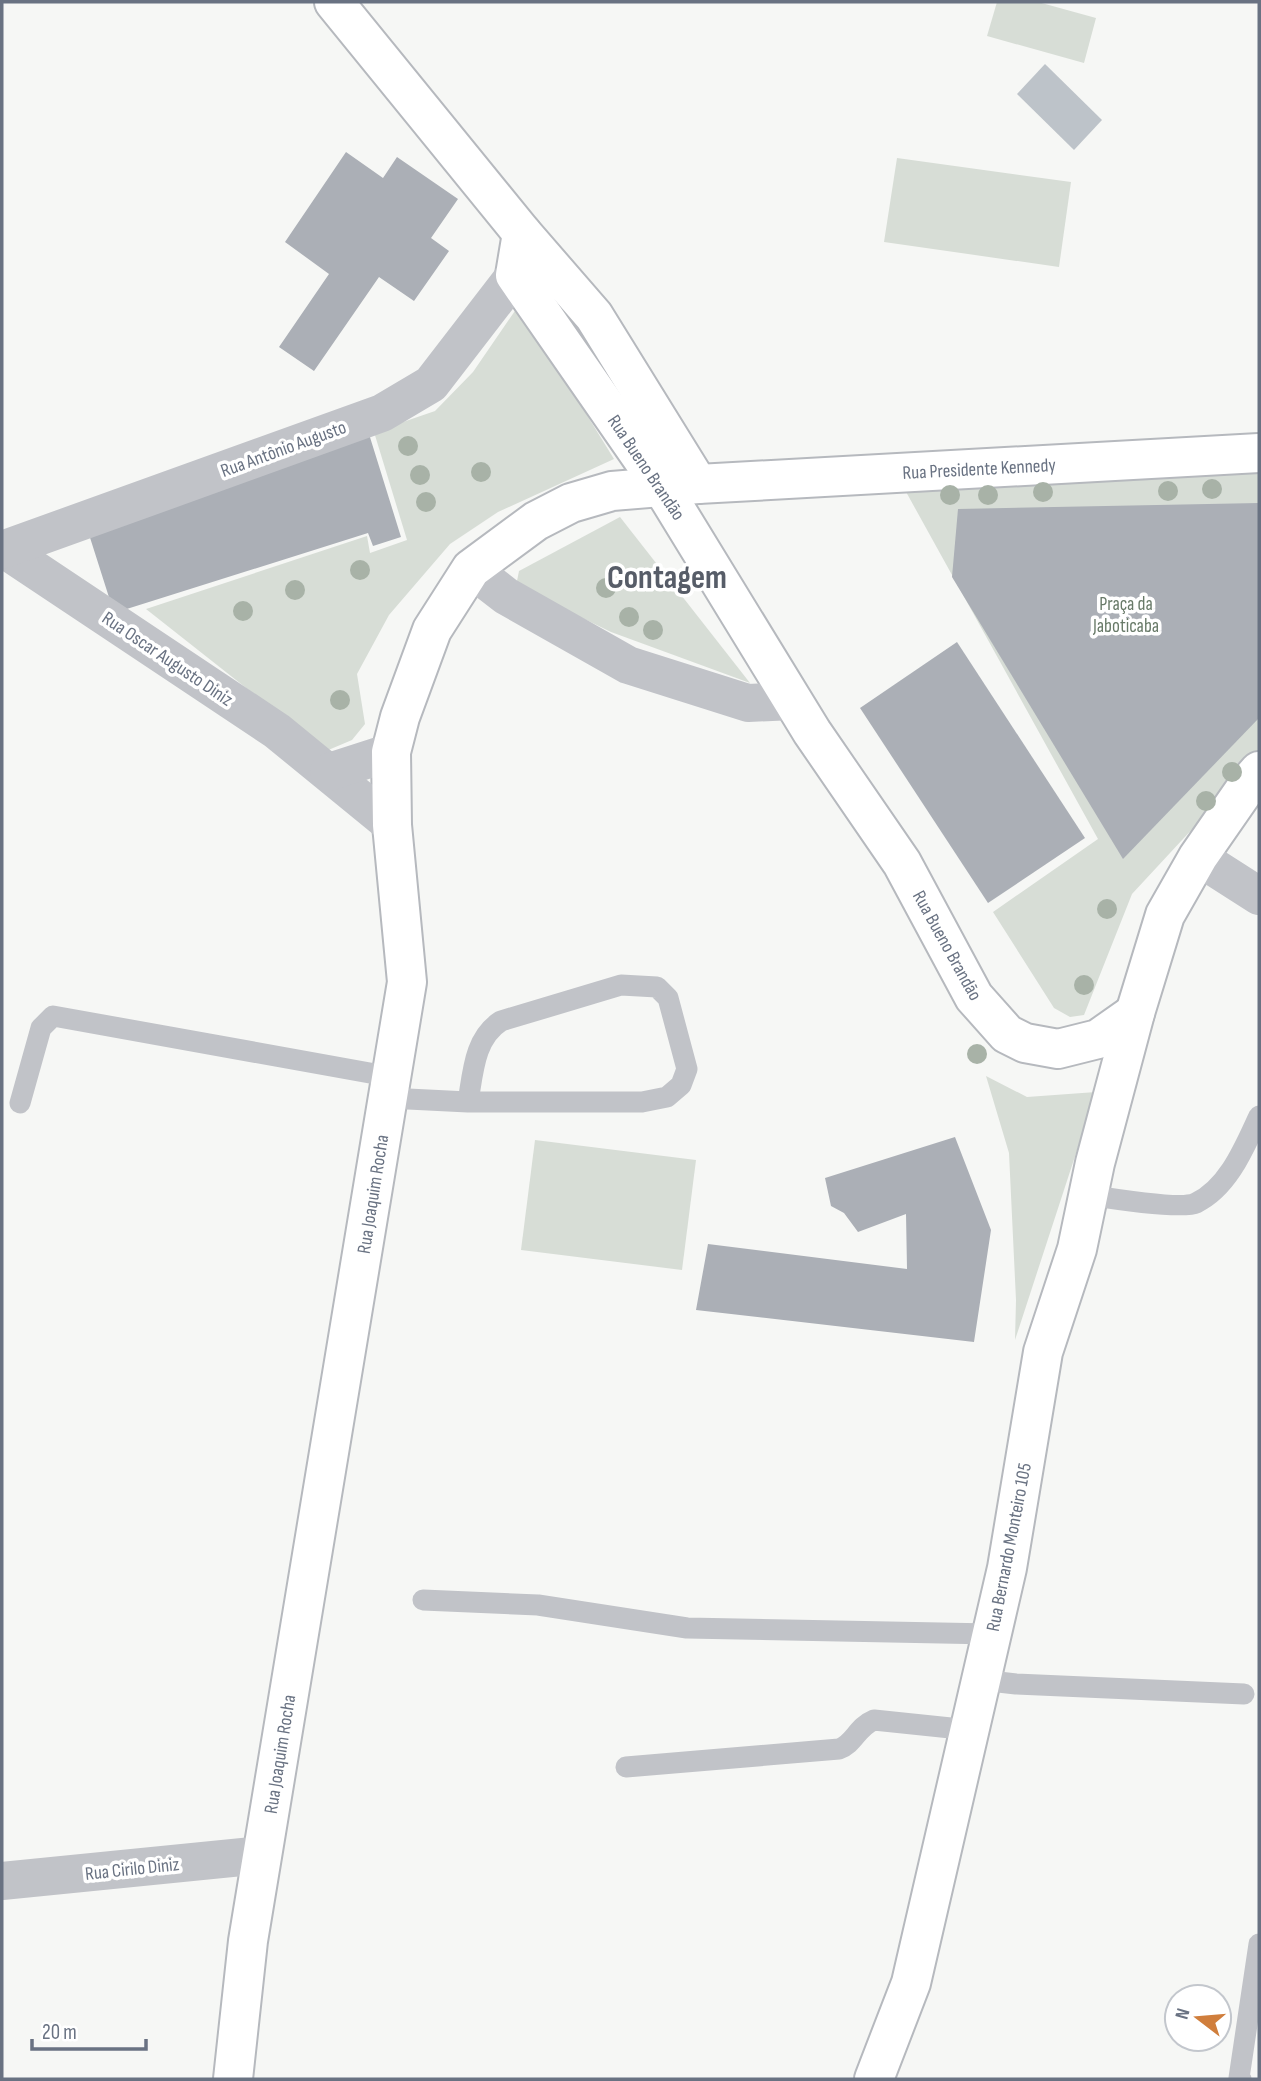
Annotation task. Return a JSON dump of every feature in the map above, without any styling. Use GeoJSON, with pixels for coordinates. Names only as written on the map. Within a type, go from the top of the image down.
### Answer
{"type":"FeatureCollection","features":[{"type":"Feature","properties":{"kind":"main road","name":"Rua Bueno Brandão"},"geometry":{"type":"LineString","coordinates":[[334,2],[594,316],[793,701],[902,863],[974,997],[1007,1034],[1025,1043],[1058,1049],[1098,1039],[1135,1013]]}},
{"type":"Feature","properties":{"kind":"main road"},"geometry":{"type":"LineString","coordinates":[[515,275],[523,233]]}},
{"type":"Feature","properties":{"kind":"main road","name":"Rua Bueno Brandão"},"geometry":{"type":"LineString","coordinates":[[515,275],[680,485]]}},
{"type":"Feature","properties":{"kind":"main road","name":"Rua Presidente Kennedy"},"geometry":{"type":"LineString","coordinates":[[680,485],[1259,453]]}},
{"type":"Feature","properties":{"kind":"main road","name":"Rua Joaquim Rocha"},"geometry":{"type":"LineString","coordinates":[[233,2079],[248,1941],[407,982],[392,825],[391,752],[400,717],[432,630],[471,569],[536,521],[571,503],[612,491],[680,485]]}},
{"type":"Feature","properties":{"kind":"main road","name":"Rua Bernardo Monteiro 105"},"geometry":{"type":"LineString","coordinates":[[874,2079],[911,1983],[1007,1568],[1044,1352],[1077,1249],[1088,1195],[1135,1013],[1165,915],[1198,857],[1259,771]]}},
{"type":"Feature","properties":{"kind":"street","name":"Rua Antônio Augusto"},"geometry":{"type":"LineString","coordinates":[[3,549],[382,413],[431,384],[515,275]]}},
{"type":"Feature","properties":{"kind":"street","name":"Rua Oscar Augusto Diniz"},"geometry":{"type":"LineString","coordinates":[[3,549],[277,732],[392,825]]}},
{"type":"Feature","properties":{"kind":"street"},"geometry":{"type":"LineString","coordinates":[[471,569],[506,596],[628,665],[748,703],[793,701]]}},
{"type":"Feature","properties":{"kind":"street"},"geometry":{"type":"LineString","coordinates":[[329,772],[391,752]]}},
{"type":"Feature","properties":{"kind":"street"},"geometry":{"type":"LineString","coordinates":[[1198,857],[1259,896]]}},
{"type":"Feature","properties":{"kind":"street","name":"Rua Cirilo Diniz"},"geometry":{"type":"LineString","coordinates":[[2,1881],[262,1855]]}},
{"type":"Feature","properties":{"kind":"lane"},"geometry":{"type":"LineString","coordinates":[[20,1103],[41,1028],[53,1016],[390,1088],[468,1102],[642,1102],[667,1097],[681,1085],[687,1069],[668,998],[657,987],[621,985],[501,1021],[489,1028],[479,1045],[468,1102]]}},
{"type":"Feature","properties":{"kind":"lane"},"geometry":{"type":"LineString","coordinates":[[1088,1195],[1134,1202],[1195,1204],[1215,1189],[1239,1158],[1259,1116]]}},
{"type":"Feature","properties":{"kind":"lane"},"geometry":{"type":"LineString","coordinates":[[423,1600],[538,1605],[687,1628],[992,1634]]}},
{"type":"Feature","properties":{"kind":"lane"},"geometry":{"type":"LineString","coordinates":[[981,1680],[1016,1684],[1244,1694]]}},
{"type":"Feature","properties":{"kind":"lane"},"geometry":{"type":"LineString","coordinates":[[626,1767],[839,1749],[849,1742],[864,1724],[874,1720],[970,1730]]}},
{"type":"Feature","properties":{"kind":"lane"},"geometry":{"type":"LineString","coordinates":[[1241,2079],[1239,2078],[1259,1944]]}},
{"type":"Feature","properties":{"kind":"green space"},"geometry":{"type":"Polygon","coordinates":[[[997,2],[1038,2],[1096,18],[1084,63],[987,36],[997,2]]]}},
{"type":"Feature","properties":{"kind":"green space"},"geometry":{"type":"Polygon","coordinates":[[[897,158],[1071,182],[1059,267],[884,242],[897,158]]]}},
{"type":"Feature","properties":{"kind":"green space"},"geometry":{"type":"Polygon","coordinates":[[[519,305],[614,459],[498,512],[450,544],[389,615],[357,674],[365,724],[352,740],[326,751],[146,609],[367,536],[370,553],[407,540],[374,432],[435,411],[473,372],[519,305]]]}},
{"type":"Feature","properties":{"kind":"green space","name":"Praça da Jaboticaba"},"geometry":{"type":"Polygon","coordinates":[[[1259,473],[1259,757],[1132,894],[1084,1015],[1070,1017],[1054,1008],[993,912],[1098,839],[905,490],[1259,473]]]}},
{"type":"Feature","properties":{"kind":"green space"},"geometry":{"type":"Polygon","coordinates":[[[620,517],[750,683],[611,632],[523,589],[517,581],[519,571],[620,517]]]}},
{"type":"Feature","properties":{"kind":"green space"},"geometry":{"type":"Polygon","coordinates":[[[986,1076],[1027,1097],[1096,1092],[1015,1340],[1016,1300],[1009,1153],[986,1076]]]}},
{"type":"Feature","properties":{"kind":"green space"},"geometry":{"type":"Polygon","coordinates":[[[535,1140],[696,1160],[682,1270],[521,1250],[535,1140]]]}},
{"type":"Feature","properties":{"kind":"shaded area"},"geometry":{"type":"Polygon","coordinates":[[[1045,64],[1102,120],[1074,150],[1017,94],[1045,64]]]}},
{"type":"Feature","properties":{"kind":"building"},"geometry":{"type":"Polygon","coordinates":[[[346,152],[383,178],[397,157],[458,199],[431,238],[449,251],[414,301],[379,277],[314,371],[279,347],[329,274],[285,242],[346,152]]]}},
{"type":"Feature","properties":{"kind":"building"},"geometry":{"type":"Polygon","coordinates":[[[369,434],[401,537],[373,546],[368,533],[114,613],[86,525],[369,434]]]}},
{"type":"Feature","properties":{"kind":"building","name":"Praça da Jaboticaba"},"geometry":{"type":"Polygon","coordinates":[[[1259,503],[1259,718],[1123,859],[952,577],[958,509],[1259,503]]]}},
{"type":"Feature","properties":{"kind":"building"},"geometry":{"type":"Polygon","coordinates":[[[957,642],[1085,838],[988,903],[860,708],[957,642]]]}},
{"type":"Feature","properties":{"kind":"building"},"geometry":{"type":"Polygon","coordinates":[[[955,1137],[991,1230],[974,1342],[696,1310],[708,1244],[907,1269],[906,1214],[858,1232],[844,1213],[831,1206],[825,1178],[955,1137]]]}},
{"type":"Feature","properties":{"kind":"district","name":"Contagem"},"geometry":{"type":"Point","coordinates":[667,576]}}]}
